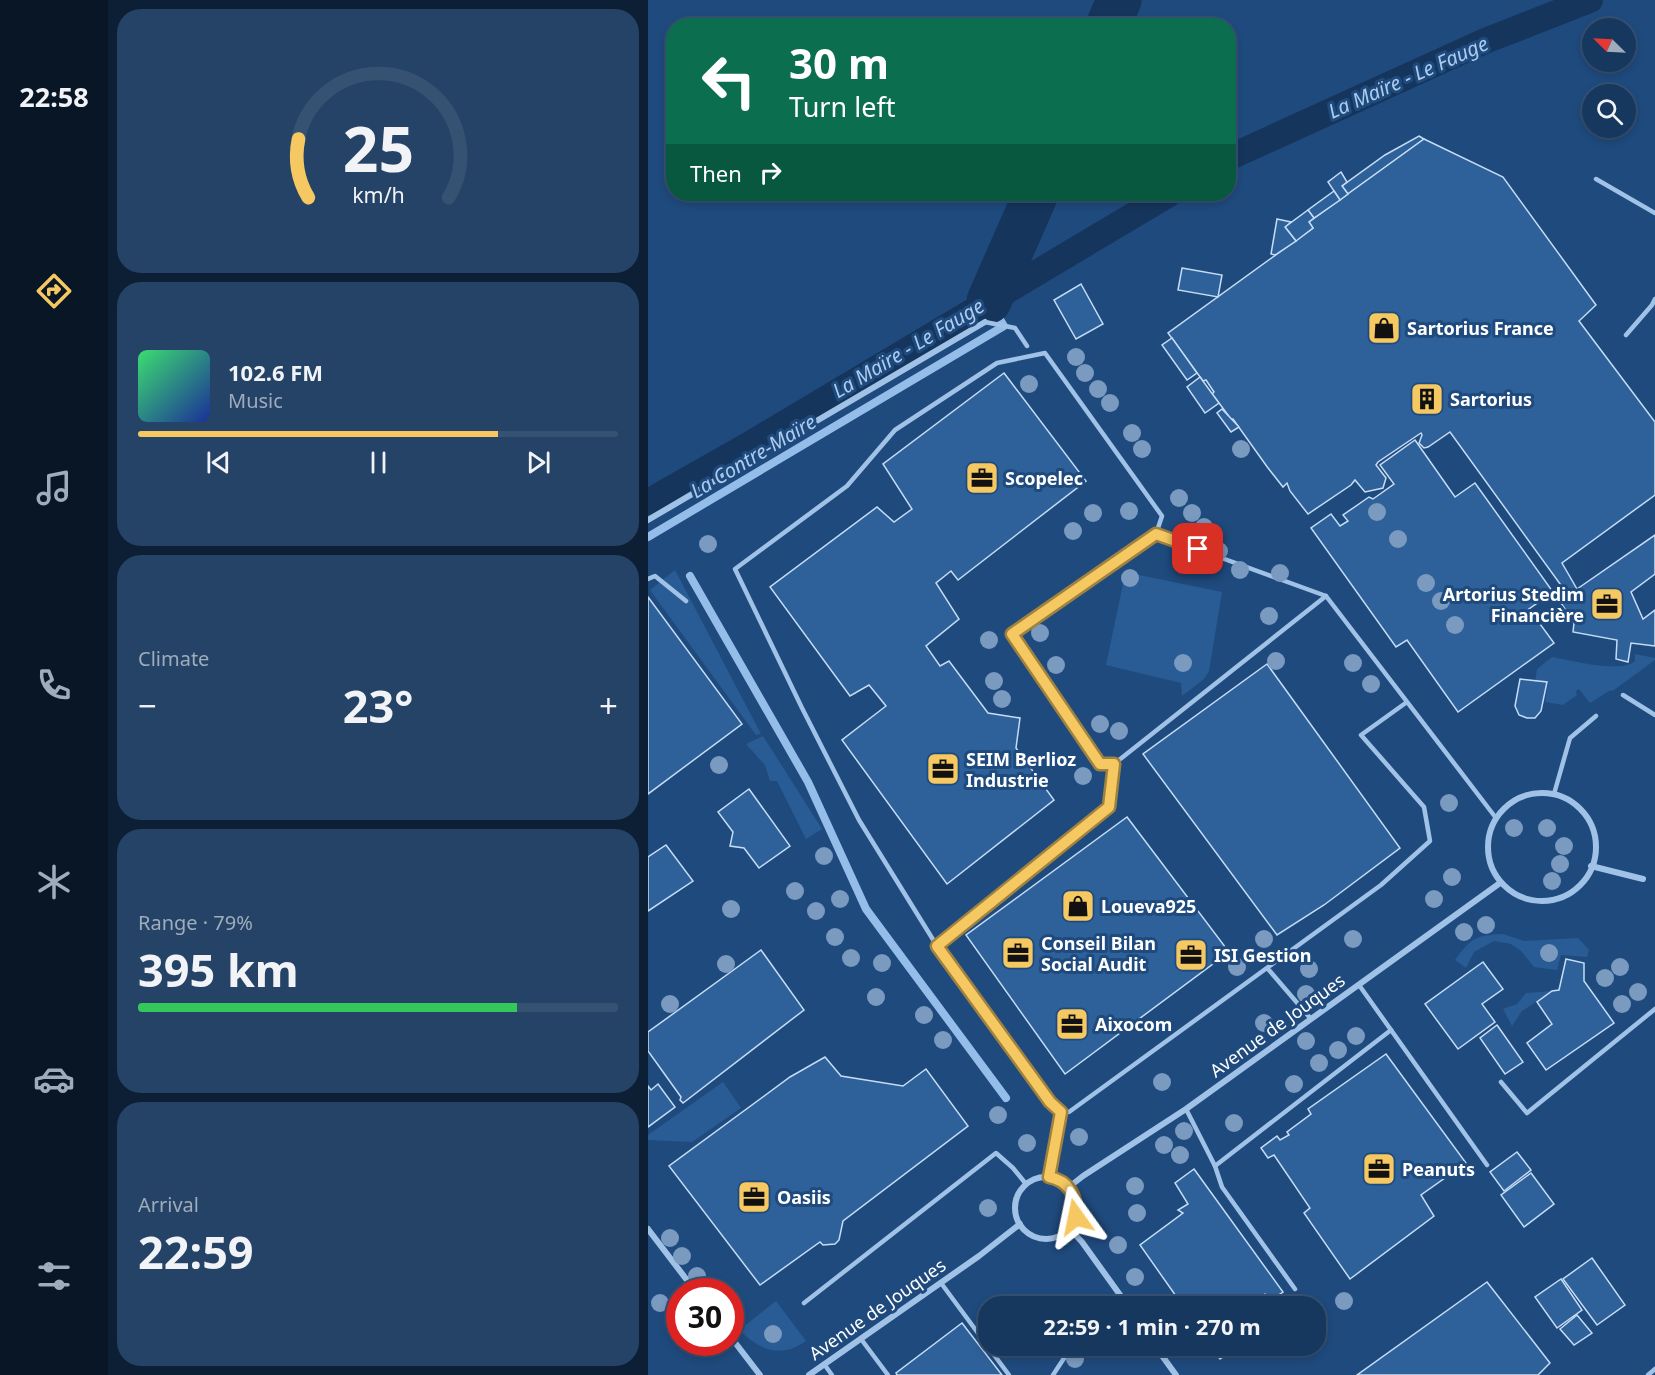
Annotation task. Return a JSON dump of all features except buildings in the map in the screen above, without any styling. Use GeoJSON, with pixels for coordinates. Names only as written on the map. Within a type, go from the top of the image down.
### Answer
{"type":"FeatureCollection","features":[{"type":"Feature","properties":{"kind":"street"},"geometry":{"type":"LineString","coordinates":[[648,520],[985,322]]}},
{"type":"Feature","properties":{"kind":"street"},"geometry":{"type":"LineString","coordinates":[[1534,793],[1554,794],[1575,804],[1588,818],[1593,830],[1596,849],[1588,876],[1576,890],[1566,897],[1547,902],[1521,898],[1500,883],[1490,867],[1487,841],[1492,825],[1502,809],[1518,798],[1534,793]]}},
{"type":"Feature","properties":{"kind":"street"},"geometry":{"type":"LineString","coordinates":[[1591,866],[1643,879]]}},
{"type":"Feature","properties":{"kind":"street","name":"Avenue de Jouques"},"geometry":{"type":"LineString","coordinates":[[1069,1187],[1186,1109],[1500,883]]}},
{"type":"Feature","properties":{"kind":"street"},"geometry":{"type":"LineString","coordinates":[[1049,1177],[1062,1181],[1069,1187],[1077,1206],[1076,1217],[1069,1228],[1053,1238],[1042,1239],[1032,1236],[1020,1224],[1014,1210],[1016,1200],[1026,1184],[1034,1179],[1049,1177]]}},
{"type":"Feature","properties":{"kind":"street","name":"Avenue de Jouques"},"geometry":{"type":"LineString","coordinates":[[809,1375],[941,1283],[1020,1224]]}},
{"type":"Feature","properties":{"kind":"street"},"geometry":{"type":"LineString","coordinates":[[1069,1228],[1082,1242],[1119,1296]]}},
{"type":"Feature","properties":{"kind":"street"},"geometry":{"type":"LineString","coordinates":[[648,1229],[685,1278]]}},
{"type":"Feature","properties":{"kind":"street"},"geometry":{"type":"LineString","coordinates":[[744,1354],[760,1375]]}},
{"type":"Feature","properties":{"kind":"street"},"geometry":{"type":"LineString","coordinates":[[1162,1356],[1176,1375]]}},
{"type":"Feature","properties":{"kind":"lane"},"geometry":{"type":"LineString","coordinates":[[1596,179],[1655,213]]}},
{"type":"Feature","properties":{"kind":"lane"},"geometry":{"type":"LineString","coordinates":[[1626,335],[1655,299]]}},
{"type":"Feature","properties":{"kind":"lane"},"geometry":{"type":"LineString","coordinates":[[985,322],[1015,328],[1027,346]]}},
{"type":"Feature","properties":{"kind":"lane"},"geometry":{"type":"LineString","coordinates":[[1326,596],[1114,764],[1100,764],[1012,634],[1156,534],[1162,516],[1045,353],[997,363],[895,430],[847,486],[735,569],[859,820],[937,946],[1050,1102],[1061,1112],[1070,1112],[1077,1108],[1268,969],[1381,885],[1430,841],[1424,807],[1361,735],[1407,702]]}},
{"type":"Feature","properties":{"kind":"lane"},"geometry":{"type":"LineString","coordinates":[[1156,534],[1326,596],[1496,818]]}},
{"type":"Feature","properties":{"kind":"lane"},"geometry":{"type":"LineString","coordinates":[[648,579],[655,576],[686,601]]}},
{"type":"Feature","properties":{"kind":"lane"},"geometry":{"type":"LineString","coordinates":[[1623,695],[1655,715]]}},
{"type":"Feature","properties":{"kind":"lane"},"geometry":{"type":"LineString","coordinates":[[1554,794],[1570,738],[1596,716]]}},
{"type":"Feature","properties":{"kind":"lane"},"geometry":{"type":"LineString","coordinates":[[937,946],[1109,807],[1114,764]]}},
{"type":"Feature","properties":{"kind":"lane"},"geometry":{"type":"LineString","coordinates":[[1268,969],[1311,1019]]}},
{"type":"Feature","properties":{"kind":"lane"},"geometry":{"type":"LineString","coordinates":[[1359,985],[1487,1165]]}},
{"type":"Feature","properties":{"kind":"lane"},"geometry":{"type":"LineString","coordinates":[[1501,1082],[1527,1113],[1655,1009]]}},
{"type":"Feature","properties":{"kind":"lane"},"geometry":{"type":"LineString","coordinates":[[1215,1166],[1391,1030]]}},
{"type":"Feature","properties":{"kind":"lane"},"geometry":{"type":"LineString","coordinates":[[1186,1109],[1215,1166],[1222,1187],[1295,1289]]}},
{"type":"Feature","properties":{"kind":"lane"},"geometry":{"type":"LineString","coordinates":[[1049,1177],[1061,1112]]}},
{"type":"Feature","properties":{"kind":"lane"},"geometry":{"type":"LineString","coordinates":[[804,1303],[996,1153],[1026,1184]]}},
{"type":"Feature","properties":{"kind":"lane"},"geometry":{"type":"LineString","coordinates":[[941,1283],[1009,1375]]}},
{"type":"Feature","properties":{"kind":"lane"},"geometry":{"type":"LineString","coordinates":[[861,1339],[888,1375]]}},
{"type":"Feature","properties":{"kind":"lane"},"geometry":{"type":"LineString","coordinates":[[1053,1375],[1065,1356]]}},
{"type":"Feature","properties":{"kind":"lane"},"geometry":{"type":"LineString","coordinates":[[824,1364],[832,1375]]}},
{"type":"Feature","properties":{"kind":"lane"},"geometry":{"type":"LineString","coordinates":[[1648,1375],[1655,1369]]}},
{"type":"Feature","properties":{"kind":"shaded area"},"geometry":{"type":"Polygon","coordinates":[[[675,570],[761,734],[756,735],[650,590],[675,570]]]}},
{"type":"Feature","properties":{"kind":"shaded area"},"geometry":{"type":"Polygon","coordinates":[[[1139,575],[1222,592],[1209,671],[1204,679],[1182,696],[1181,683],[1106,665],[1123,584],[1139,575]]]}},
{"type":"Feature","properties":{"kind":"shaded area"},"geometry":{"type":"Polygon","coordinates":[[[1635,654],[1655,658],[1655,660],[1614,690],[1590,703],[1579,689],[1576,691],[1577,695],[1563,705],[1545,702],[1548,684],[1535,682],[1537,669],[1552,657],[1595,665],[1619,666],[1635,661],[1635,654]]]}},
{"type":"Feature","properties":{"kind":"shaded area"},"geometry":{"type":"Polygon","coordinates":[[[763,736],[822,829],[806,839],[777,781],[770,781],[765,765],[746,744],[763,736]]]}},
{"type":"Feature","properties":{"kind":"shaded area"},"geometry":{"type":"Polygon","coordinates":[[[1503,934],[1524,941],[1578,938],[1589,950],[1587,957],[1561,955],[1557,970],[1534,967],[1521,951],[1511,944],[1494,941],[1474,952],[1466,968],[1455,960],[1475,939],[1486,935],[1503,934]]]}},
{"type":"Feature","properties":{"kind":"shaded area"},"geometry":{"type":"Polygon","coordinates":[[[1552,991],[1522,1011],[1512,1026],[1503,1009],[1517,1004],[1526,993],[1552,991]]]}},
{"type":"Feature","properties":{"kind":"shaded area"},"geometry":{"type":"Polygon","coordinates":[[[723,1082],[741,1108],[692,1142],[648,1140],[648,1135],[723,1082]]]}},
{"type":"Feature","properties":{"kind":"shaded area"},"geometry":{"type":"Polygon","coordinates":[[[776,1301],[806,1341],[788,1350],[771,1350],[755,1343],[744,1334],[744,1326],[776,1301]]]}},
{"type":"Feature","properties":{"kind":"waterway"},"geometry":{"type":"LineString","coordinates":[[1111,18],[1119,0]]}},
{"type":"Feature","properties":{"kind":"waterway","name":"La Maïre - Le Fauge"},"geometry":{"type":"LineString","coordinates":[[1236,154],[1485,41],[1590,0]]}},
{"type":"Feature","properties":{"kind":"waterway"},"geometry":{"type":"LineString","coordinates":[[989,301],[1033,201]]}},
{"type":"Feature","properties":{"kind":"waterway","name":"La Maïre - Le Fauge"},"geometry":{"type":"LineString","coordinates":[[648,502],[750,444],[1157,201]]}},
{"type":"Feature","properties":{"kind":"waterway","name":"La Contre-Maïre"},"geometry":{"type":"LineString","coordinates":[[648,537],[1004,326],[989,301]]}},
{"type":"Feature","properties":{"kind":"waterway"},"geometry":{"type":"LineString","coordinates":[[690,576],[808,782],[866,909],[1006,1098]]}},
{"type":"Feature","properties":{"kind":"place","name":"Sartorius France"},"geometry":{"type":"Point","coordinates":[1384,328]}},
{"type":"Feature","properties":{"kind":"place","name":"Sartorius"},"geometry":{"type":"Point","coordinates":[1427,399]}},
{"type":"Feature","properties":{"kind":"place","name":"Scopelec"},"geometry":{"type":"Point","coordinates":[982,478]}},
{"type":"Feature","properties":{"kind":"place","name":"Artorius Stedim Financière"},"geometry":{"type":"Point","coordinates":[1607,604]}},
{"type":"Feature","properties":{"kind":"place","name":"SEIM Berlioz Industrie"},"geometry":{"type":"Point","coordinates":[943,769]}},
{"type":"Feature","properties":{"kind":"place","name":"Loueva925"},"geometry":{"type":"Point","coordinates":[1078,906]}},
{"type":"Feature","properties":{"kind":"place","name":"Conseil Bilan Social Audit"},"geometry":{"type":"Point","coordinates":[1018,953]}},
{"type":"Feature","properties":{"kind":"place","name":"ISI Gestion"},"geometry":{"type":"Point","coordinates":[1191,955]}},
{"type":"Feature","properties":{"kind":"place","name":"Aixocom"},"geometry":{"type":"Point","coordinates":[1072,1024]}},
{"type":"Feature","properties":{"kind":"place","name":"Peanuts"},"geometry":{"type":"Point","coordinates":[1379,1169]}},
{"type":"Feature","properties":{"kind":"place","name":"Oasiis"},"geometry":{"type":"Point","coordinates":[754,1197]}},
{"type":"Feature","properties":{"kind":"route"},"geometry":{"type":"LineString","coordinates":[[1076,1217],[1077,1206],[1069,1187],[1062,1181],[1049,1177],[1061,1112],[1050,1102],[937,946],[1109,807],[1114,764],[1100,764],[1012,634],[1156,534],[1198,549]]}}]}
